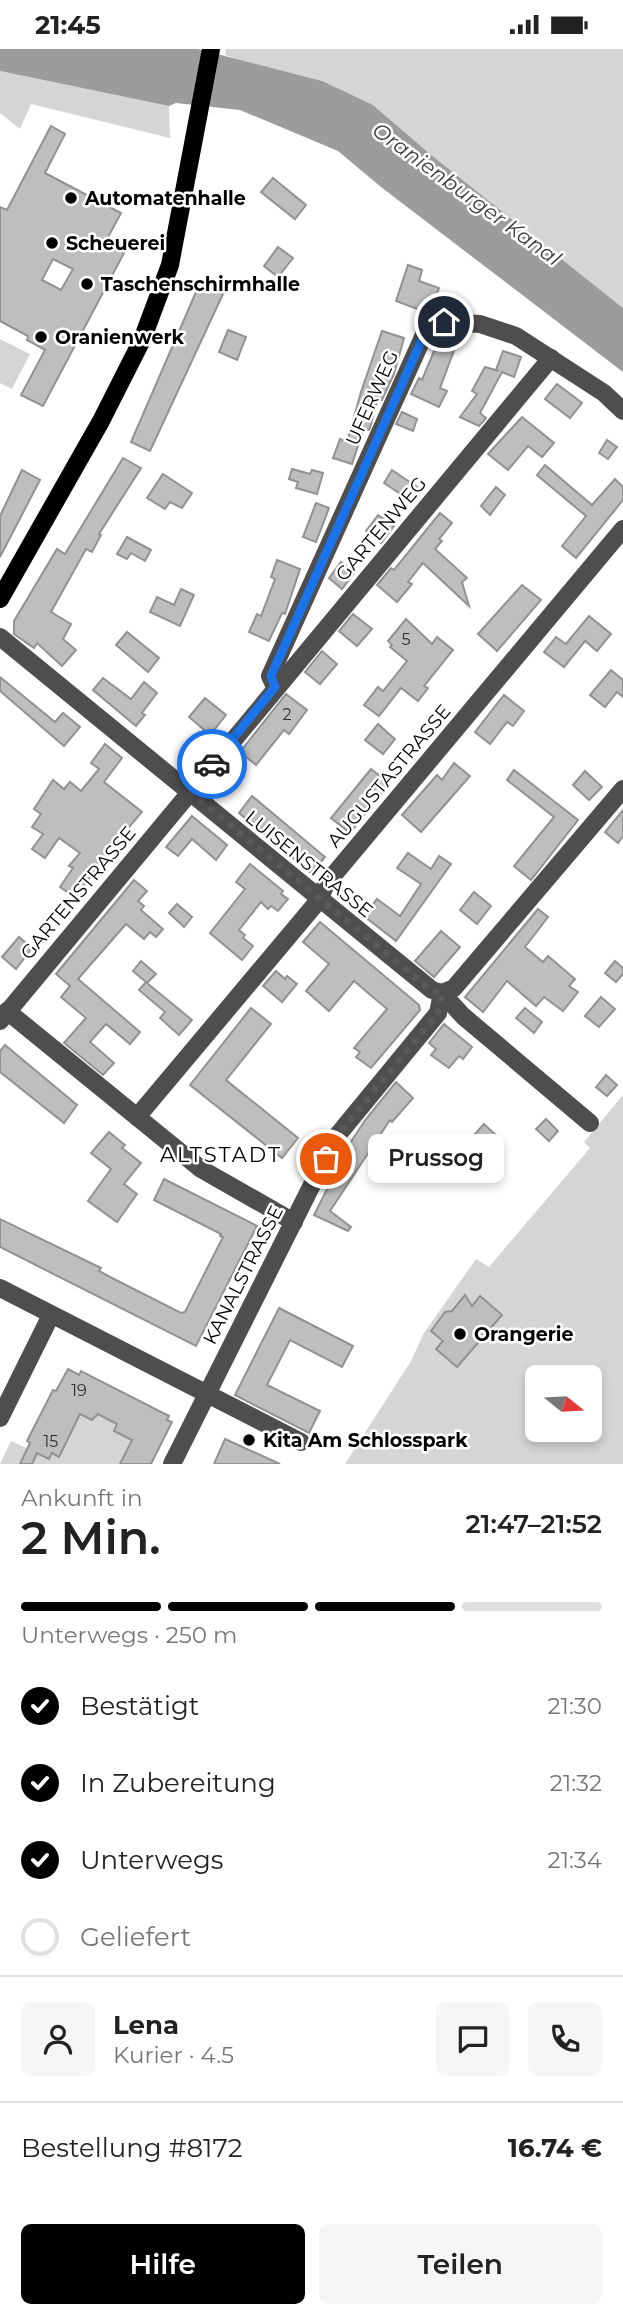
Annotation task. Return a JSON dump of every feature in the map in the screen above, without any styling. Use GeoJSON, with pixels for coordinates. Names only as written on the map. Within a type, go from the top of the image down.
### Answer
{"type":"FeatureCollection","features":[{"type":"Feature","properties":{"kind":"main road"},"geometry":{"type":"LineString","coordinates":[[0,599],[101,421],[142,340],[170,265],[211,49]]}},
{"type":"Feature","properties":{"kind":"street","name":"UFERWEG"},"geometry":{"type":"LineString","coordinates":[[275,687],[271,676],[424,335],[444,322],[480,324],[516,336],[604,393],[623,411]]}},
{"type":"Feature","properties":{"kind":"street","name":"GARTENWEG"},"geometry":{"type":"LineString","coordinates":[[190,792],[551,358]]}},
{"type":"Feature","properties":{"kind":"street","name":"AUGUSTASTRASSE"},"geometry":{"type":"LineString","coordinates":[[137,1117],[319,900],[326,884],[623,529]]}},
{"type":"Feature","properties":{"kind":"street","name":"LUISENSTRASSE"},"geometry":{"type":"LineString","coordinates":[[0,637],[319,900],[432,991],[442,993],[463,1016],[590,1123]]}},
{"type":"Feature","properties":{"kind":"street","name":"KANALSTRASSE"},"geometry":{"type":"LineString","coordinates":[[172,1464],[336,1137],[438,1013],[442,993],[454,988],[623,789]]}},
{"type":"Feature","properties":{"kind":"street","name":"GARTENSTRASSE"},"geometry":{"type":"LineString","coordinates":[[4,1016],[190,792]]}},
{"type":"Feature","properties":{"kind":"street"},"geometry":{"type":"LineString","coordinates":[[4,1016],[201,1169],[294,1222]]}},
{"type":"Feature","properties":{"kind":"street"},"geometry":{"type":"LineString","coordinates":[[0,1288],[301,1442]]}},
{"type":"Feature","properties":{"kind":"street"},"geometry":{"type":"LineString","coordinates":[[0,1418],[51,1315]]}},
{"type":"Feature","properties":{"kind":"shaded area"},"geometry":{"type":"Polygon","coordinates":[[[226,49],[623,49],[623,308],[430,154],[373,105],[225,55],[226,49]]]}},
{"type":"Feature","properties":{"kind":"shaded area"},"geometry":{"type":"Polygon","coordinates":[[[0,71],[169,106],[170,138],[31,104],[20,129],[0,113],[0,71]]]}},
{"type":"Feature","properties":{"kind":"shaded area"},"geometry":{"type":"Polygon","coordinates":[[[0,339],[30,354],[12,389],[0,383],[0,339]]]}},
{"type":"Feature","properties":{"kind":"shaded area"},"geometry":{"type":"Polygon","coordinates":[[[623,1095],[623,1464],[345,1464],[411,1361],[424,1333],[476,1259],[489,1267],[590,1148],[584,1142],[623,1095]]]}},
{"type":"Feature","properties":{"kind":"shaded area"},"geometry":{"type":"Polygon","coordinates":[[[78,1408],[118,1424],[114,1431],[118,1433],[120,1429],[138,1434],[120,1464],[0,1464],[11,1441],[49,1458],[71,1434],[72,1430],[69,1428],[78,1408]]]}},
{"type":"Feature","properties":{"kind":"water","name":"Oranienburger Kanal"},"geometry":{"type":"Polygon","coordinates":[[[0,49],[198,49],[322,81],[373,105],[430,154],[623,308],[623,372],[338,151],[240,110],[176,103],[169,106],[0,71],[0,49]]]}},
{"type":"Feature","properties":{"kind":"building"},"geometry":{"type":"Polygon","coordinates":[[[51,126],[65,134],[45,173],[121,213],[105,243],[124,253],[43,406],[21,395],[45,350],[27,340],[28,336],[0,321],[0,207],[7,210],[51,126]],[[53,259],[42,280],[61,290],[73,269],[53,259]]]}},
{"type":"Feature","properties":{"kind":"building"},"geometry":{"type":"Polygon","coordinates":[[[273,178],[306,205],[295,219],[261,192],[273,178]]]}},
{"type":"Feature","properties":{"kind":"building"},"geometry":{"type":"Polygon","coordinates":[[[278,247],[293,258],[278,277],[264,266],[278,247]]]}},
{"type":"Feature","properties":{"kind":"building"},"geometry":{"type":"Polygon","coordinates":[[[408,265],[422,270],[419,281],[439,288],[430,314],[396,301],[408,265]]]}},
{"type":"Feature","properties":{"kind":"building"},"geometry":{"type":"Polygon","coordinates":[[[199,285],[223,294],[150,451],[131,442],[199,285]]]}},
{"type":"Feature","properties":{"kind":"building"},"geometry":{"type":"Polygon","coordinates":[[[228,330],[246,337],[237,360],[219,352],[228,330]]]}},
{"type":"Feature","properties":{"kind":"building"},"geometry":{"type":"Polygon","coordinates":[[[382,331],[404,338],[394,374],[382,400],[378,398],[369,430],[364,428],[352,464],[333,458],[340,439],[347,442],[382,331]]]}},
{"type":"Feature","properties":{"kind":"building"},"geometry":{"type":"Polygon","coordinates":[[[439,339],[456,345],[440,388],[447,391],[439,407],[411,394],[419,378],[422,380],[439,339]]]}},
{"type":"Feature","properties":{"kind":"building"},"geometry":{"type":"Polygon","coordinates":[[[503,351],[521,357],[514,377],[502,372],[480,413],[486,418],[479,426],[460,417],[477,394],[472,391],[485,367],[499,371],[496,370],[503,351]]]}},
{"type":"Feature","properties":{"kind":"building"},"geometry":{"type":"Polygon","coordinates":[[[557,384],[582,403],[570,418],[545,399],[557,384]]]}},
{"type":"Feature","properties":{"kind":"building"},"geometry":{"type":"Polygon","coordinates":[[[402,412],[417,419],[413,431],[396,424],[402,412]]]}},
{"type":"Feature","properties":{"kind":"building"},"geometry":{"type":"Polygon","coordinates":[[[522,417],[554,443],[542,457],[528,446],[508,470],[488,454],[522,417]]]}},
{"type":"Feature","properties":{"kind":"building"},"geometry":{"type":"Polygon","coordinates":[[[607,440],[617,447],[608,459],[599,453],[607,440]]]}},
{"type":"Feature","properties":{"kind":"building"},"geometry":{"type":"Polygon","coordinates":[[[123,458],[141,468],[99,534],[101,535],[92,552],[86,549],[51,612],[71,624],[63,639],[76,650],[62,666],[37,643],[34,648],[14,634],[14,621],[57,549],[65,554],[123,458]]]}},
{"type":"Feature","properties":{"kind":"building"},"geometry":{"type":"Polygon","coordinates":[[[545,465],[592,505],[615,479],[623,487],[623,500],[576,558],[562,546],[586,516],[537,475],[545,465]]]}},
{"type":"Feature","properties":{"kind":"building"},"geometry":{"type":"Polygon","coordinates":[[[292,469],[310,474],[312,470],[323,473],[317,494],[296,488],[298,482],[289,479],[292,469]]]}},
{"type":"Feature","properties":{"kind":"building"},"geometry":{"type":"Polygon","coordinates":[[[22,470],[40,480],[0,557],[0,516],[22,470]]]}},
{"type":"Feature","properties":{"kind":"building"},"geometry":{"type":"Polygon","coordinates":[[[392,470],[417,487],[408,499],[384,483],[392,470]]]}},
{"type":"Feature","properties":{"kind":"building"},"geometry":{"type":"Polygon","coordinates":[[[163,474],[192,493],[182,508],[170,502],[165,509],[147,498],[163,474]]]}},
{"type":"Feature","properties":{"kind":"building"},"geometry":{"type":"Polygon","coordinates":[[[496,487],[505,495],[490,515],[481,506],[496,487]]]}},
{"type":"Feature","properties":{"kind":"building"},"geometry":{"type":"Polygon","coordinates":[[[316,503],[329,508],[316,542],[303,537],[316,503]]]}},
{"type":"Feature","properties":{"kind":"building"},"geometry":{"type":"Polygon","coordinates":[[[440,513],[452,523],[439,539],[442,541],[435,549],[467,578],[462,582],[469,606],[423,563],[408,582],[412,584],[397,602],[377,585],[391,568],[394,570],[440,513]]]}},
{"type":"Feature","properties":{"kind":"building"},"geometry":{"type":"Polygon","coordinates":[[[378,515],[394,526],[381,543],[366,531],[378,515]]]}},
{"type":"Feature","properties":{"kind":"building"},"geometry":{"type":"Polygon","coordinates":[[[127,537],[151,550],[145,561],[131,553],[127,559],[117,554],[127,537]]]}},
{"type":"Feature","properties":{"kind":"building"},"geometry":{"type":"Polygon","coordinates":[[[277,560],[300,569],[285,614],[282,613],[269,641],[249,632],[257,614],[261,616],[275,579],[271,577],[277,560]]]}},
{"type":"Feature","properties":{"kind":"building"},"geometry":{"type":"Polygon","coordinates":[[[341,562],[355,572],[342,589],[329,578],[341,562]]]}},
{"type":"Feature","properties":{"kind":"building"},"geometry":{"type":"Polygon","coordinates":[[[522,585],[541,600],[497,651],[478,634],[522,585]]]}},
{"type":"Feature","properties":{"kind":"building"},"geometry":{"type":"Polygon","coordinates":[[[181,589],[194,595],[180,626],[150,612],[157,597],[174,605],[181,589]]]}},
{"type":"Feature","properties":{"kind":"building"},"geometry":{"type":"Polygon","coordinates":[[[353,614],[372,629],[357,646],[339,631],[353,614]]]}},
{"type":"Feature","properties":{"kind":"building"},"geometry":{"type":"Polygon","coordinates":[[[589,616],[611,634],[597,651],[585,641],[564,667],[544,652],[556,637],[566,644],[589,616]]]}},
{"type":"Feature","properties":{"kind":"building"},"geometry":{"type":"Polygon","coordinates":[[[406,619],[432,644],[437,637],[453,650],[424,686],[428,688],[418,701],[401,688],[379,716],[364,705],[378,687],[383,691],[407,661],[390,647],[392,645],[388,641],[406,619]]]}},
{"type":"Feature","properties":{"kind":"building"},"geometry":{"type":"Polygon","coordinates":[[[127,632],[159,658],[148,672],[116,645],[127,632]]]}},
{"type":"Feature","properties":{"kind":"building"},"geometry":{"type":"Polygon","coordinates":[[[322,651],[337,664],[320,684],[305,672],[322,651]]]}},
{"type":"Feature","properties":{"kind":"building"},"geometry":{"type":"Polygon","coordinates":[[[611,670],[623,680],[623,697],[617,692],[605,707],[590,695],[611,670]]]}},
{"type":"Feature","properties":{"kind":"building"},"geometry":{"type":"Polygon","coordinates":[[[0,677],[55,722],[63,713],[80,727],[64,746],[0,691],[0,677]]]}},
{"type":"Feature","properties":{"kind":"building"},"geometry":{"type":"Polygon","coordinates":[[[103,678],[131,699],[144,682],[157,693],[136,726],[93,690],[103,678]]]}},
{"type":"Feature","properties":{"kind":"building"},"geometry":{"type":"Polygon","coordinates":[[[286,694],[307,710],[289,734],[284,730],[256,765],[240,752],[286,694]]]}},
{"type":"Feature","properties":{"kind":"building"},"geometry":{"type":"Polygon","coordinates":[[[504,695],[524,711],[513,726],[507,722],[490,744],[475,732],[504,695]]]}},
{"type":"Feature","properties":{"kind":"building"},"geometry":{"type":"Polygon","coordinates":[[[205,698],[226,715],[210,735],[189,717],[205,698]]]}},
{"type":"Feature","properties":{"kind":"building"},"geometry":{"type":"Polygon","coordinates":[[[378,724],[395,739],[383,754],[365,740],[378,724]]]}},
{"type":"Feature","properties":{"kind":"building"},"geometry":{"type":"Polygon","coordinates":[[[105,744],[122,758],[104,782],[142,812],[76,898],[60,887],[73,868],[69,866],[80,853],[59,838],[45,858],[32,849],[43,834],[32,827],[41,814],[34,809],[53,780],[64,789],[70,782],[81,791],[99,769],[91,763],[105,744]]]}},
{"type":"Feature","properties":{"kind":"building"},"geometry":{"type":"Polygon","coordinates":[[[454,763],[470,776],[421,832],[402,815],[437,775],[442,780],[454,763]]]}},
{"type":"Feature","properties":{"kind":"building"},"geometry":{"type":"Polygon","coordinates":[[[371,769],[389,783],[350,833],[331,818],[371,769]]]}},
{"type":"Feature","properties":{"kind":"building"},"geometry":{"type":"Polygon","coordinates":[[[514,770],[578,820],[531,880],[514,866],[554,817],[507,780],[514,770]]]}},
{"type":"Feature","properties":{"kind":"building"},"geometry":{"type":"Polygon","coordinates":[[[585,771],[602,787],[589,800],[573,785],[585,771]]]}},
{"type":"Feature","properties":{"kind":"building"},"geometry":{"type":"Polygon","coordinates":[[[252,796],[325,857],[311,873],[239,813],[252,796]]]}},
{"type":"Feature","properties":{"kind":"building"},"geometry":{"type":"Polygon","coordinates":[[[623,810],[623,836],[618,843],[605,832],[623,810]]]}},
{"type":"Feature","properties":{"kind":"building"},"geometry":{"type":"Polygon","coordinates":[[[192,816],[227,845],[216,860],[192,839],[178,856],[166,847],[192,816]]]}},
{"type":"Feature","properties":{"kind":"building"},"geometry":{"type":"Polygon","coordinates":[[[408,853],[431,869],[439,856],[451,864],[396,941],[364,916],[377,899],[400,916],[421,884],[397,868],[408,853]]]}},
{"type":"Feature","properties":{"kind":"building"},"geometry":{"type":"Polygon","coordinates":[[[250,864],[283,891],[281,894],[288,899],[278,911],[271,906],[268,909],[261,902],[239,930],[245,935],[243,938],[253,946],[242,960],[210,933],[245,889],[236,882],[250,864]]]}},
{"type":"Feature","properties":{"kind":"building"},"geometry":{"type":"Polygon","coordinates":[[[134,880],[147,891],[138,901],[144,906],[141,910],[163,929],[156,937],[150,932],[144,939],[126,924],[78,979],[140,1032],[130,1044],[106,1024],[90,1042],[114,1063],[103,1075],[64,1043],[86,1018],[61,997],[70,986],[56,974],[134,880]]]}},
{"type":"Feature","properties":{"kind":"building"},"geometry":{"type":"Polygon","coordinates":[[[474,892],[491,906],[477,924],[460,910],[474,892]]]}},
{"type":"Feature","properties":{"kind":"building"},"geometry":{"type":"Polygon","coordinates":[[[177,904],[192,917],[184,927],[169,913],[177,904]]]}},
{"type":"Feature","properties":{"kind":"building"},"geometry":{"type":"Polygon","coordinates":[[[538,909],[548,917],[525,947],[543,962],[548,956],[575,979],[569,986],[578,992],[563,1011],[544,997],[536,1006],[507,981],[483,1012],[465,997],[538,909]]]}},
{"type":"Feature","properties":{"kind":"building"},"geometry":{"type":"Polygon","coordinates":[[[320,922],[419,1005],[420,1010],[371,1068],[356,1057],[360,1052],[354,1048],[387,1009],[354,981],[329,1011],[306,991],[329,964],[303,942],[320,922]]]}},
{"type":"Feature","properties":{"kind":"building"},"geometry":{"type":"Polygon","coordinates":[[[441,931],[460,947],[434,977],[415,961],[441,931]]]}},
{"type":"Feature","properties":{"kind":"building"},"geometry":{"type":"Polygon","coordinates":[[[19,937],[32,948],[16,969],[2,957],[19,937]]]}},
{"type":"Feature","properties":{"kind":"building"},"geometry":{"type":"Polygon","coordinates":[[[141,961],[156,974],[147,983],[192,1020],[179,1035],[160,1018],[165,1012],[139,990],[146,982],[133,971],[141,961]]]}},
{"type":"Feature","properties":{"kind":"building"},"geometry":{"type":"Polygon","coordinates":[[[615,961],[623,968],[623,974],[616,982],[605,973],[615,961]]]}},
{"type":"Feature","properties":{"kind":"building"},"geometry":{"type":"Polygon","coordinates":[[[276,971],[297,984],[282,1002],[263,986],[276,971]]]}},
{"type":"Feature","properties":{"kind":"building"},"geometry":{"type":"Polygon","coordinates":[[[601,997],[615,1009],[599,1027],[585,1016],[601,997]]]}},
{"type":"Feature","properties":{"kind":"building"},"geometry":{"type":"Polygon","coordinates":[[[251,1008],[271,1024],[226,1080],[298,1138],[282,1158],[190,1085],[251,1008]]]}},
{"type":"Feature","properties":{"kind":"building"},"geometry":{"type":"Polygon","coordinates":[[[525,1008],[542,1022],[534,1033],[516,1018],[525,1008]]]}},
{"type":"Feature","properties":{"kind":"building"},"geometry":{"type":"Polygon","coordinates":[[[444,1024],[472,1047],[463,1059],[459,1056],[449,1068],[431,1055],[436,1049],[429,1043],[444,1024]]]}},
{"type":"Feature","properties":{"kind":"building"},"geometry":{"type":"Polygon","coordinates":[[[5,1045],[77,1105],[64,1123],[0,1072],[0,1051],[5,1045]]]}},
{"type":"Feature","properties":{"kind":"building"},"geometry":{"type":"Polygon","coordinates":[[[606,1075],[617,1085],[607,1096],[596,1087],[606,1075]]]}},
{"type":"Feature","properties":{"kind":"building"},"geometry":{"type":"Polygon","coordinates":[[[396,1082],[413,1098],[392,1122],[390,1120],[330,1211],[351,1227],[348,1231],[314,1215],[352,1140],[396,1082]]]}},
{"type":"Feature","properties":{"kind":"building"},"geometry":{"type":"Polygon","coordinates":[[[546,1119],[558,1131],[549,1141],[536,1129],[546,1119]]]}},
{"type":"Feature","properties":{"kind":"building"},"geometry":{"type":"Polygon","coordinates":[[[484,1124],[501,1140],[484,1159],[466,1144],[484,1124]]]}},
{"type":"Feature","properties":{"kind":"building"},"geometry":{"type":"Polygon","coordinates":[[[109,1132],[125,1145],[122,1148],[141,1163],[124,1184],[137,1194],[117,1222],[88,1201],[111,1169],[91,1153],[109,1132]]]}},
{"type":"Feature","properties":{"kind":"building"},"geometry":{"type":"Polygon","coordinates":[[[396,1153],[407,1163],[388,1182],[378,1172],[396,1153]]]}},
{"type":"Feature","properties":{"kind":"building"},"geometry":{"type":"Polygon","coordinates":[[[164,1179],[257,1226],[196,1346],[0,1247],[0,1219],[101,1268],[99,1271],[181,1313],[185,1312],[223,1237],[154,1200],[164,1179]]]}},
{"type":"Feature","properties":{"kind":"building","name":"Orangerie"},"geometry":{"type":"Polygon","coordinates":[[[465,1295],[472,1306],[480,1296],[502,1315],[457,1367],[436,1349],[443,1341],[431,1331],[445,1312],[452,1311],[465,1295]]]}},
{"type":"Feature","properties":{"kind":"building"},"geometry":{"type":"Polygon","coordinates":[[[279,1308],[353,1346],[342,1367],[290,1340],[267,1385],[320,1411],[309,1433],[235,1395],[279,1308]]]}},
{"type":"Feature","properties":{"kind":"building"},"geometry":{"type":"Polygon","coordinates":[[[68,1369],[79,1375],[81,1371],[169,1416],[167,1420],[172,1422],[151,1464],[120,1464],[132,1440],[114,1431],[117,1424],[98,1414],[92,1420],[80,1414],[59,1457],[52,1453],[49,1459],[37,1453],[32,1464],[20,1464],[30,1443],[27,1441],[53,1390],[56,1391],[68,1369]]]}},
{"type":"Feature","properties":{"kind":"building"},"geometry":{"type":"Polygon","coordinates":[[[225,1439],[280,1464],[214,1464],[225,1439]]]}},
{"type":"Feature","properties":{"kind":"way so far"},"geometry":{"type":"LineString","coordinates":[[212,764],[190,792],[432,991],[442,993],[438,1013],[336,1137],[326,1159]]}},
{"type":"Feature","properties":{"kind":"place","name":"Automatenhalle"},"geometry":{"type":"Point","coordinates":[71,198]}},
{"type":"Feature","properties":{"kind":"place","name":"Scheuerei"},"geometry":{"type":"Point","coordinates":[52,243]}},
{"type":"Feature","properties":{"kind":"place","name":"Taschenschirmhalle"},"geometry":{"type":"Point","coordinates":[87,284]}},
{"type":"Feature","properties":{"kind":"place","name":"Oranienwerk"},"geometry":{"type":"Point","coordinates":[41,337]}},
{"type":"Feature","properties":{"kind":"place","name":"Prussog"},"geometry":{"type":"Point","coordinates":[326,1159]}},
{"type":"Feature","properties":{"kind":"place","name":"Orangerie"},"geometry":{"type":"Point","coordinates":[460,1334]}},
{"type":"Feature","properties":{"kind":"place","name":"Kita Am Schlosspark"},"geometry":{"type":"Point","coordinates":[249,1440]}},
{"type":"Feature","properties":{"kind":"district","name":"ALTSTADT"},"geometry":{"type":"Point","coordinates":[221,1154]}},
{"type":"Feature","properties":{"kind":"route"},"geometry":{"type":"LineString","coordinates":[[212,764],[275,687],[271,676],[424,335],[444,322]]}}]}
